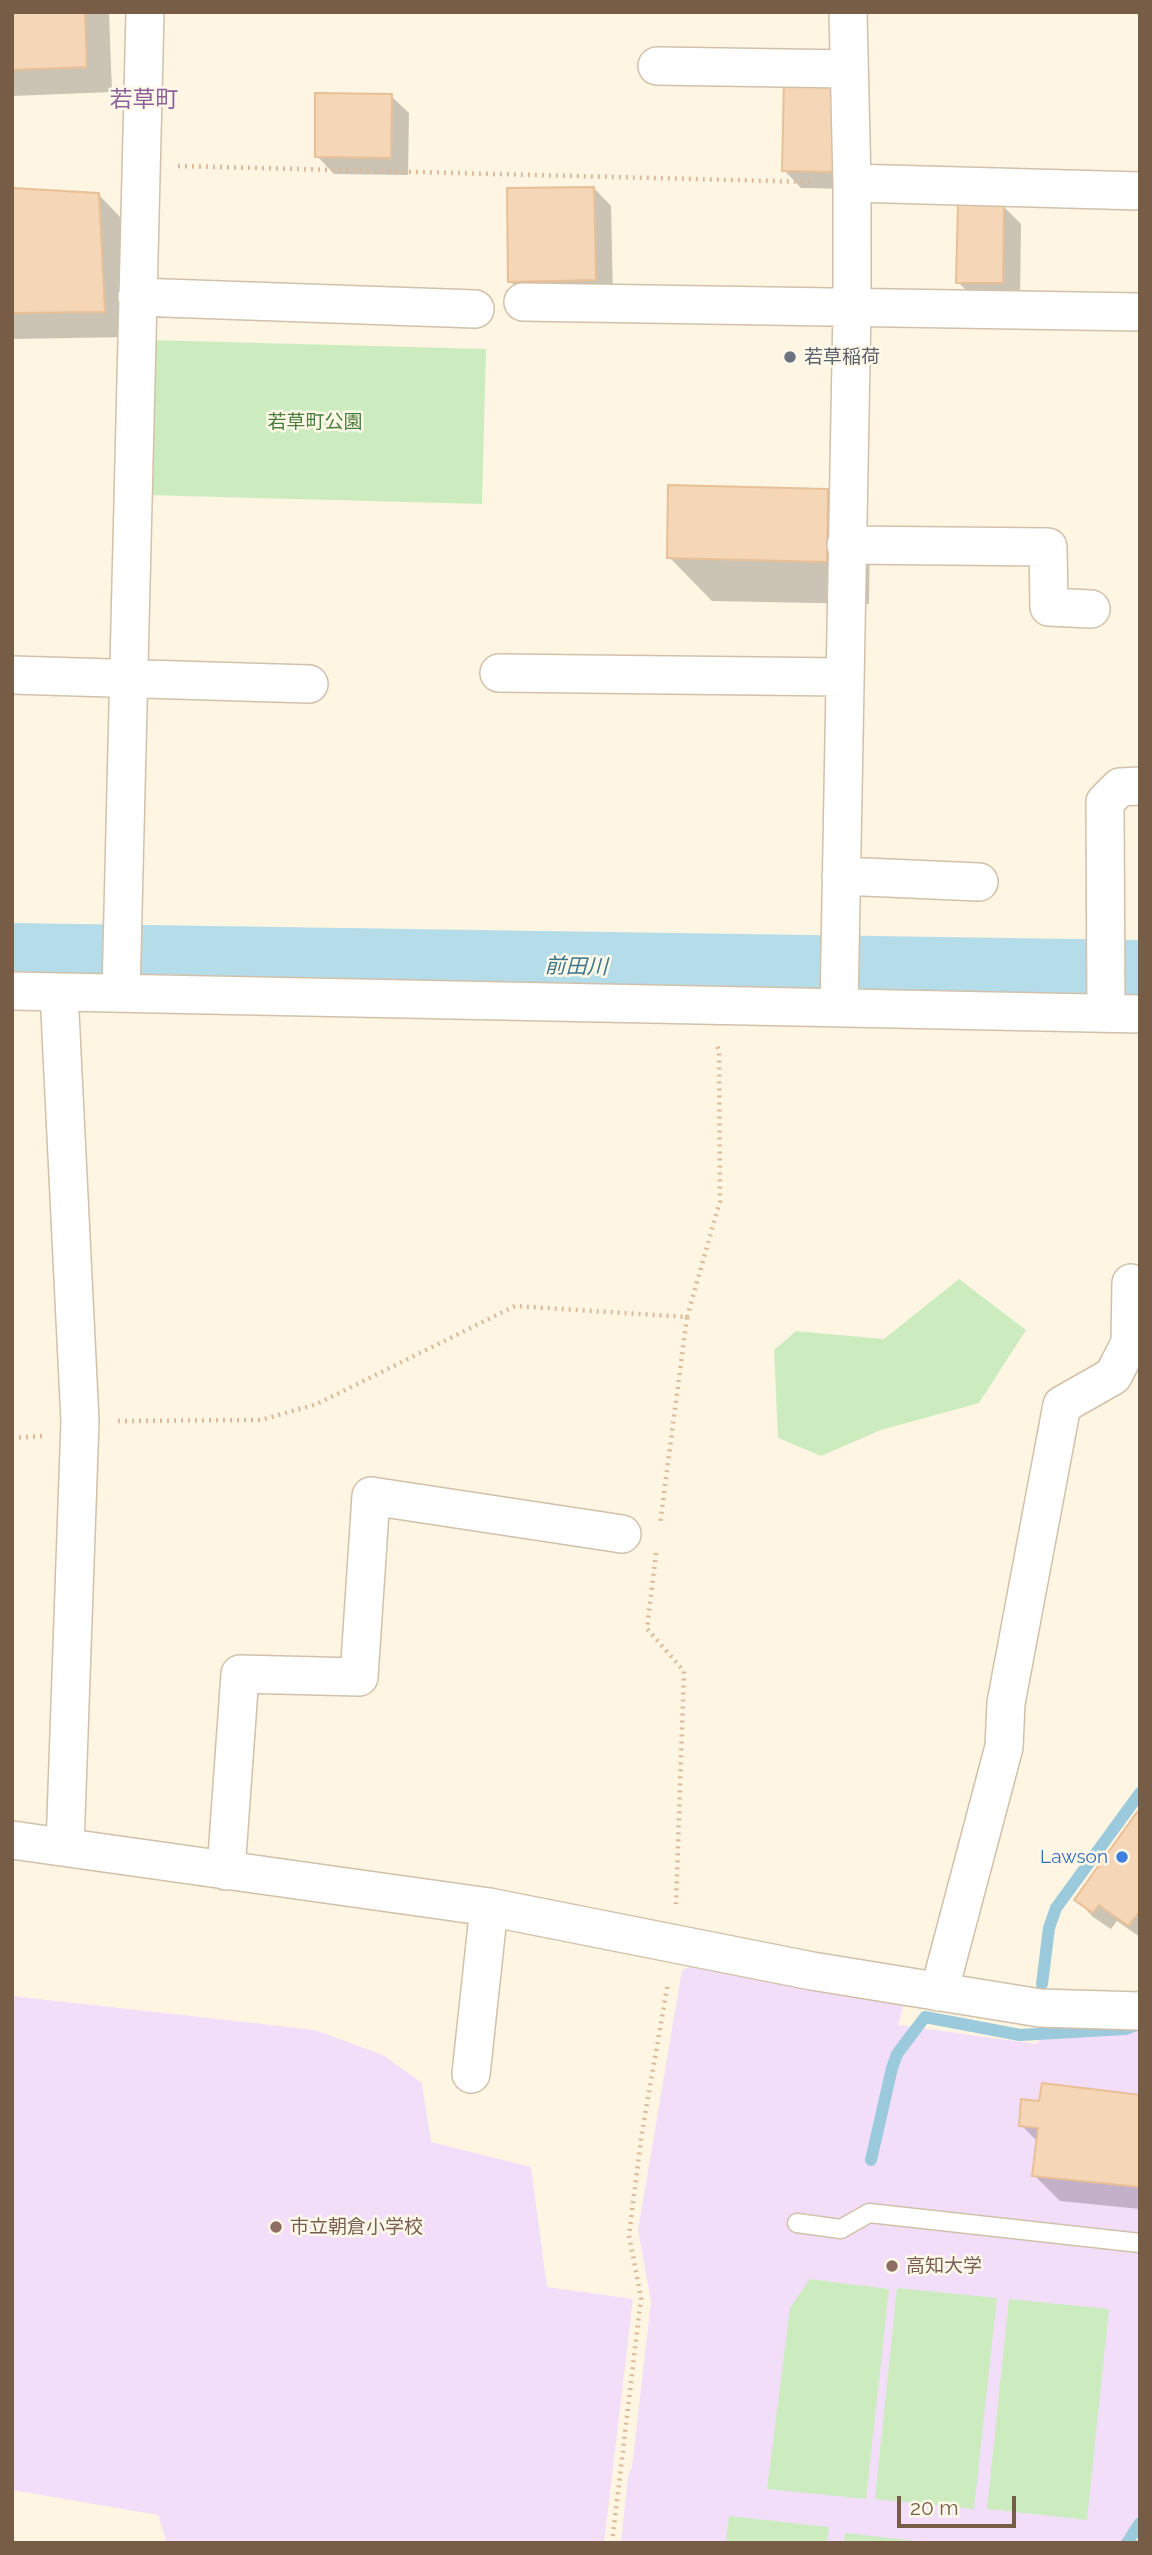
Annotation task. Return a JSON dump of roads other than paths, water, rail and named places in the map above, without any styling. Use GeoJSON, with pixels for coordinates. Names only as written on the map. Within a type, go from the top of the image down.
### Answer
{"type":"FeatureCollection","features":[{"type":"Feature","properties":{"kind":"street"},"geometry":{"type":"LineString","coordinates":[[121,985],[145,12]]}},
{"type":"Feature","properties":{"kind":"street"},"geometry":{"type":"LineString","coordinates":[[839,997],[852,307],[848,12]]}},
{"type":"Feature","properties":{"kind":"street"},"geometry":{"type":"LineString","coordinates":[[657,66],[849,69]]}},
{"type":"Feature","properties":{"kind":"street"},"geometry":{"type":"LineString","coordinates":[[852,183],[1140,191]]}},
{"type":"Feature","properties":{"kind":"street"},"geometry":{"type":"LineString","coordinates":[[137,297],[475,309]]}},
{"type":"Feature","properties":{"kind":"street"},"geometry":{"type":"LineString","coordinates":[[523,302],[1140,312]]}},
{"type":"Feature","properties":{"kind":"street"},"geometry":{"type":"LineString","coordinates":[[846,545],[1048,547],[1049,607],[1091,608]]}},
{"type":"Feature","properties":{"kind":"street"},"geometry":{"type":"LineString","coordinates":[[499,673],[843,677]]}},
{"type":"Feature","properties":{"kind":"street"},"geometry":{"type":"LineString","coordinates":[[12,675],[309,684]]}},
{"type":"Feature","properties":{"kind":"street"},"geometry":{"type":"LineString","coordinates":[[12,991],[59,992],[121,985],[707,1005],[839,997],[1117,1008],[1106,957],[1105,802],[1120,787],[1140,786]]}},
{"type":"Feature","properties":{"kind":"street"},"geometry":{"type":"LineString","coordinates":[[841,876],[979,881]]}},
{"type":"Feature","properties":{"kind":"street"},"geometry":{"type":"LineString","coordinates":[[59,992],[80,1421],[65,1847]]}},
{"type":"Feature","properties":{"kind":"street"},"geometry":{"type":"LineString","coordinates":[[939,1992],[1004,1747],[1006,1703],[1062,1405],[1113,1376],[1135,1346],[1131,1283]]}},
{"type":"Feature","properties":{"kind":"street"},"geometry":{"type":"LineString","coordinates":[[226,1871],[240,1674],[359,1677],[371,1496],[622,1534]]}},
{"type":"Feature","properties":{"kind":"street"},"geometry":{"type":"LineString","coordinates":[[12,1840],[489,1907],[675,1946],[1040,2008],[1140,2011]]}},
{"type":"Feature","properties":{"kind":"street"},"geometry":{"type":"LineString","coordinates":[[471,2074],[489,1907]]}},
{"type":"Feature","properties":{"kind":"lane"},"geometry":{"type":"LineString","coordinates":[[797,2223],[841,2229],[869,2213],[1140,2243]]}},
{"type":"Feature","properties":{"kind":"waterway","name":"前田川"},"geometry":{"type":"LineString","coordinates":[[12,959],[1140,976]]}},
{"type":"Feature","properties":{"kind":"waterway"},"geometry":{"type":"LineString","coordinates":[[1042,1984],[1049,1928],[1056,1908],[1140,1793]]}},
{"type":"Feature","properties":{"kind":"waterway"},"geometry":{"type":"LineString","coordinates":[[871,2160],[897,2054],[925,2017],[1020,2035],[1125,2029],[1139,2024]]}},
{"type":"Feature","properties":{"kind":"waterway"},"geometry":{"type":"LineString","coordinates":[[1127,2543],[1140,2523]]}},
{"type":"Feature","properties":{"kind":"place","name":"若草稲荷"},"geometry":{"type":"Point","coordinates":[790,357]}},
{"type":"Feature","properties":{"kind":"place","name":"Lawson"},"geometry":{"type":"Point","coordinates":[1122,1857]}},
{"type":"Feature","properties":{"kind":"place","name":"市立朝倉小学校"},"geometry":{"type":"Point","coordinates":[276,2227]}},
{"type":"Feature","properties":{"kind":"place","name":"高知大学"},"geometry":{"type":"Point","coordinates":[892,2266]}},
{"type":"Feature","properties":{"kind":"district","name":"若草町"},"geometry":{"type":"Point","coordinates":[144,100]}},
{"type":"Feature","properties":{"kind":"park label","name":"若草町公園"},"geometry":{"type":"Point","coordinates":[315,422]}}]}
